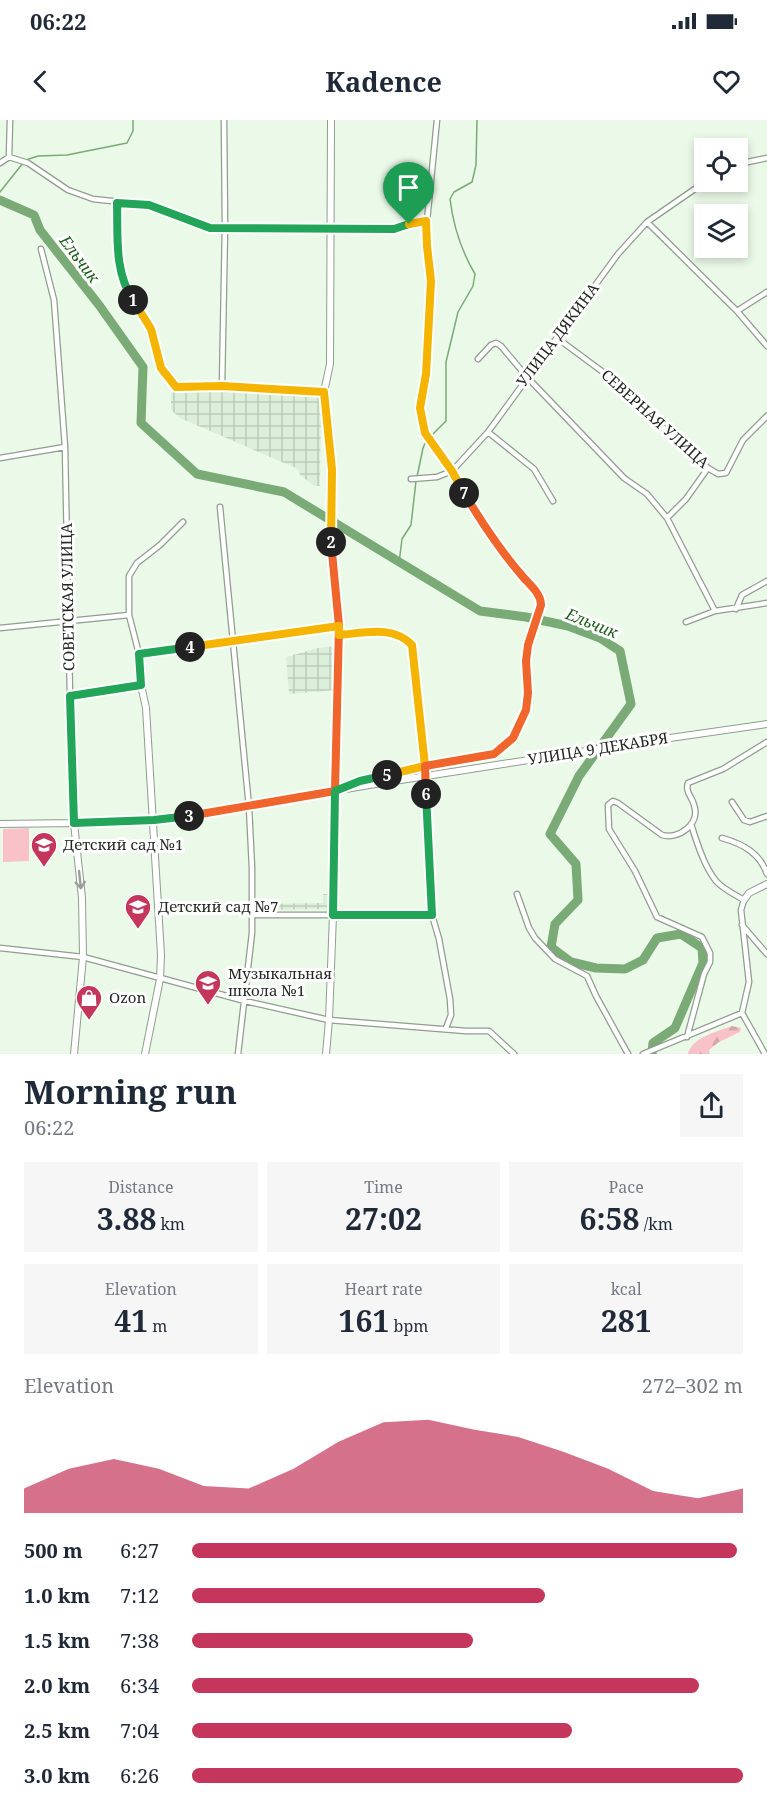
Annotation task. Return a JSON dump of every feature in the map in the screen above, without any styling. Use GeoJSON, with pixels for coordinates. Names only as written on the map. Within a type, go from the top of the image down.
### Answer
{"type":"FeatureCollection","features":[{"type":"Feature","properties":{"kind":"main road"},"geometry":{"type":"LineString","coordinates":[[326,1054],[338,790],[339,635],[330,526],[332,470],[324,392],[330,364],[331,120]]}},
{"type":"Feature","properties":{"kind":"main road"},"geometry":{"type":"LineString","coordinates":[[70,696],[141,685],[146,708],[161,929],[160,980],[145,1054]]}},
{"type":"Feature","properties":{"kind":"main road","name":"СОВЕТСКАЯ УЛИЦА"},"geometry":{"type":"LineString","coordinates":[[70,696],[74,823],[82,898],[83,957],[74,1054]]}},
{"type":"Feature","properties":{"kind":"main road","name":"УЛИЦА 9 ДЕКАБРЯ"},"geometry":{"type":"LineString","coordinates":[[0,824],[154,820],[249,807],[375,784],[767,724]]}},
{"type":"Feature","properties":{"kind":"main road"},"geometry":{"type":"LineString","coordinates":[[744,900],[749,893],[767,884]]}},
{"type":"Feature","properties":{"kind":"street"},"geometry":{"type":"LineString","coordinates":[[9,157],[10,120]]}},
{"type":"Feature","properties":{"kind":"street"},"geometry":{"type":"LineString","coordinates":[[222,386],[225,227],[224,120]]}},
{"type":"Feature","properties":{"kind":"street"},"geometry":{"type":"LineString","coordinates":[[338,790],[360,781],[425,766],[494,754],[513,738],[526,710],[528,693],[526,661],[541,598],[479,519],[452,471],[425,433],[420,408],[426,374],[431,281],[426,221],[437,120]]}},
{"type":"Feature","properties":{"kind":"street"},"geometry":{"type":"LineString","coordinates":[[9,157],[28,164],[68,190],[93,200],[149,205],[210,228],[394,229],[426,221]]}},
{"type":"Feature","properties":{"kind":"street"},"geometry":{"type":"LineString","coordinates":[[0,163],[9,157]]}},
{"type":"Feature","properties":{"kind":"street"},"geometry":{"type":"LineString","coordinates":[[748,162],[767,158]]}},
{"type":"Feature","properties":{"kind":"street","name":"УЛИЦА ДЯКИНА"},"geometry":{"type":"LineString","coordinates":[[452,471],[488,432],[618,254],[647,222],[694,190]]}},
{"type":"Feature","properties":{"kind":"street"},"geometry":{"type":"LineString","coordinates":[[117,203],[119,269],[127,291],[151,329],[161,368],[176,387],[222,386],[324,392]]}},
{"type":"Feature","properties":{"kind":"street"},"geometry":{"type":"LineString","coordinates":[[647,222],[737,311],[767,345]]}},
{"type":"Feature","properties":{"kind":"street","name":"СОВЕТСКАЯ УЛИЦА"},"geometry":{"type":"LineString","coordinates":[[41,249],[54,300],[65,447],[70,696]]}},
{"type":"Feature","properties":{"kind":"street"},"geometry":{"type":"LineString","coordinates":[[737,311],[767,292]]}},
{"type":"Feature","properties":{"kind":"street","name":"СЕВЕРНАЯ УЛИЦА"},"geometry":{"type":"LineString","coordinates":[[558,338],[611,378],[708,468],[718,474],[726,473],[743,440],[767,416]]}},
{"type":"Feature","properties":{"kind":"street"},"geometry":{"type":"LineString","coordinates":[[478,360],[491,345],[496,343],[501,346],[527,377],[624,478],[647,494],[667,518],[715,611]]}},
{"type":"Feature","properties":{"kind":"street"},"geometry":{"type":"LineString","coordinates":[[488,432],[534,469],[553,501]]}},
{"type":"Feature","properties":{"kind":"street"},"geometry":{"type":"LineString","coordinates":[[0,458],[65,447]]}},
{"type":"Feature","properties":{"kind":"street"},"geometry":{"type":"LineString","coordinates":[[667,518],[686,499],[708,468]]}},
{"type":"Feature","properties":{"kind":"street"},"geometry":{"type":"LineString","coordinates":[[411,478],[437,477],[452,471]]}},
{"type":"Feature","properties":{"kind":"street"},"geometry":{"type":"LineString","coordinates":[[219,507],[249,807],[253,915],[238,1054]]}},
{"type":"Feature","properties":{"kind":"street"},"geometry":{"type":"LineString","coordinates":[[141,685],[139,654],[129,615],[129,576],[137,563],[160,545],[183,522]]}},
{"type":"Feature","properties":{"kind":"street"},"geometry":{"type":"LineString","coordinates":[[736,609],[742,595],[767,581]]}},
{"type":"Feature","properties":{"kind":"street"},"geometry":{"type":"LineString","coordinates":[[686,622],[715,611],[767,603]]}},
{"type":"Feature","properties":{"kind":"street"},"geometry":{"type":"LineString","coordinates":[[0,628],[129,615]]}},
{"type":"Feature","properties":{"kind":"street"},"geometry":{"type":"LineString","coordinates":[[139,654],[339,626]]}},
{"type":"Feature","properties":{"kind":"street"},"geometry":{"type":"LineString","coordinates":[[339,635],[387,631],[406,639],[412,645],[425,766],[432,915],[439,939],[450,999],[451,1015],[446,1028]]}},
{"type":"Feature","properties":{"kind":"street"},"geometry":{"type":"LineString","coordinates":[[687,1037],[704,974],[710,962],[710,953],[702,937],[657,917],[635,871],[609,830],[608,805],[613,801],[618,802],[649,827],[668,837],[685,831],[691,824],[695,812],[695,806],[687,792],[688,783],[723,769],[767,742]]}},
{"type":"Feature","properties":{"kind":"street"},"geometry":{"type":"LineString","coordinates":[[732,802],[744,820],[750,822],[767,816]]}},
{"type":"Feature","properties":{"kind":"street"},"geometry":{"type":"LineString","coordinates":[[691,824],[697,844],[715,880],[744,900],[741,910],[749,982],[742,1013],[765,1054]]}},
{"type":"Feature","properties":{"kind":"street"},"geometry":{"type":"LineString","coordinates":[[722,838],[737,842],[752,851],[764,866],[767,874]]}},
{"type":"Feature","properties":{"kind":"street"},"geometry":{"type":"LineString","coordinates":[[517,894],[535,938],[555,959],[587,976],[628,1054]]}},
{"type":"Feature","properties":{"kind":"street"},"geometry":{"type":"LineString","coordinates":[[253,915],[432,915]]}},
{"type":"Feature","properties":{"kind":"street"},"geometry":{"type":"LineString","coordinates":[[742,925],[767,954]]}},
{"type":"Feature","properties":{"kind":"street"},"geometry":{"type":"LineString","coordinates":[[0,948],[83,957],[160,980],[329,1020],[489,1031],[514,1054]]}},
{"type":"Feature","properties":{"kind":"street"},"geometry":{"type":"LineString","coordinates":[[643,1054],[742,1013]]}},
{"type":"Feature","properties":{"kind":"shaded area"},"geometry":{"type":"Polygon","coordinates":[[[214,391],[321,397],[320,486],[313,485],[300,475],[298,469],[180,418],[171,410],[171,392],[214,391]]]}},
{"type":"Feature","properties":{"kind":"shaded area"},"geometry":{"type":"Polygon","coordinates":[[[335,646],[336,690],[289,694],[286,657],[335,646]]]}},
{"type":"Feature","properties":{"kind":"shaded area"},"geometry":{"type":"Polygon","coordinates":[[[323,894],[328,894],[329,909],[258,910],[258,904],[323,903],[323,894]]]}},
{"type":"Feature","properties":{"kind":"green space"},"geometry":{"type":"Polygon","coordinates":[[[29,828],[29,861],[3,862],[3,829],[29,828]]]}},
{"type":"Feature","properties":{"kind":"green space"},"geometry":{"type":"Polygon","coordinates":[[[732,1026],[741,1028],[740,1032],[719,1042],[709,1050],[710,1054],[688,1054],[690,1048],[700,1039],[732,1026]]]}},
{"type":"Feature","properties":{"kind":"waterway"},"geometry":{"type":"LineString","coordinates":[[26,160],[38,156],[67,155],[127,143],[133,131],[133,120]]}},
{"type":"Feature","properties":{"kind":"waterway"},"geometry":{"type":"LineString","coordinates":[[417,477],[426,441],[446,421],[446,362],[458,312],[473,286],[475,274],[459,238],[450,199],[454,192],[472,182],[476,165],[477,120]]}},
{"type":"Feature","properties":{"kind":"waterway"},"geometry":{"type":"LineString","coordinates":[[0,192],[23,163]]}},
{"type":"Feature","properties":{"kind":"waterway","name":"Ельчик"},"geometry":{"type":"LineString","coordinates":[[0,200],[34,215],[40,230],[99,305],[143,367],[141,423],[197,474],[284,492],[480,611],[526,617],[568,626],[600,638],[620,651],[631,704],[579,776],[550,834],[576,864],[578,900],[555,924],[551,947],[571,962],[596,968],[625,969],[643,960],[657,938],[681,934],[702,948],[703,963],[675,1028],[653,1043],[652,1054]]}},
{"type":"Feature","properties":{"kind":"waterway"},"geometry":{"type":"LineString","coordinates":[[399,563],[402,539],[411,525],[416,481]]}},
{"type":"Feature","properties":{"kind":"place","name":"Детский сад №1"},"geometry":{"type":"Point","coordinates":[44,868]}},
{"type":"Feature","properties":{"kind":"place","name":"Детский сад №7"},"geometry":{"type":"Point","coordinates":[138,930]}},
{"type":"Feature","properties":{"kind":"place","name":"Музыкальная школа №1"},"geometry":{"type":"Point","coordinates":[208,1006]}},
{"type":"Feature","properties":{"kind":"place","name":"Ozon"},"geometry":{"type":"Point","coordinates":[89,1021]}},
{"type":"Feature","properties":{"kind":"route"},"geometry":{"type":"LineString","coordinates":[[409,224],[394,229],[210,228],[149,205],[117,203],[119,269],[127,291],[151,329],[161,368],[176,387],[222,386],[324,392],[332,470],[330,526],[339,626],[335,791],[182,817],[74,823],[70,696],[141,685],[139,654],[313,628],[339,626],[339,635],[387,631],[406,639],[412,645],[425,766],[360,781],[335,791],[333,915],[432,915],[425,766],[494,754],[513,738],[526,710],[528,645],[541,605],[541,598],[479,519],[452,471],[425,433],[420,398],[426,374],[431,281],[426,221],[409,224]]}}]}
